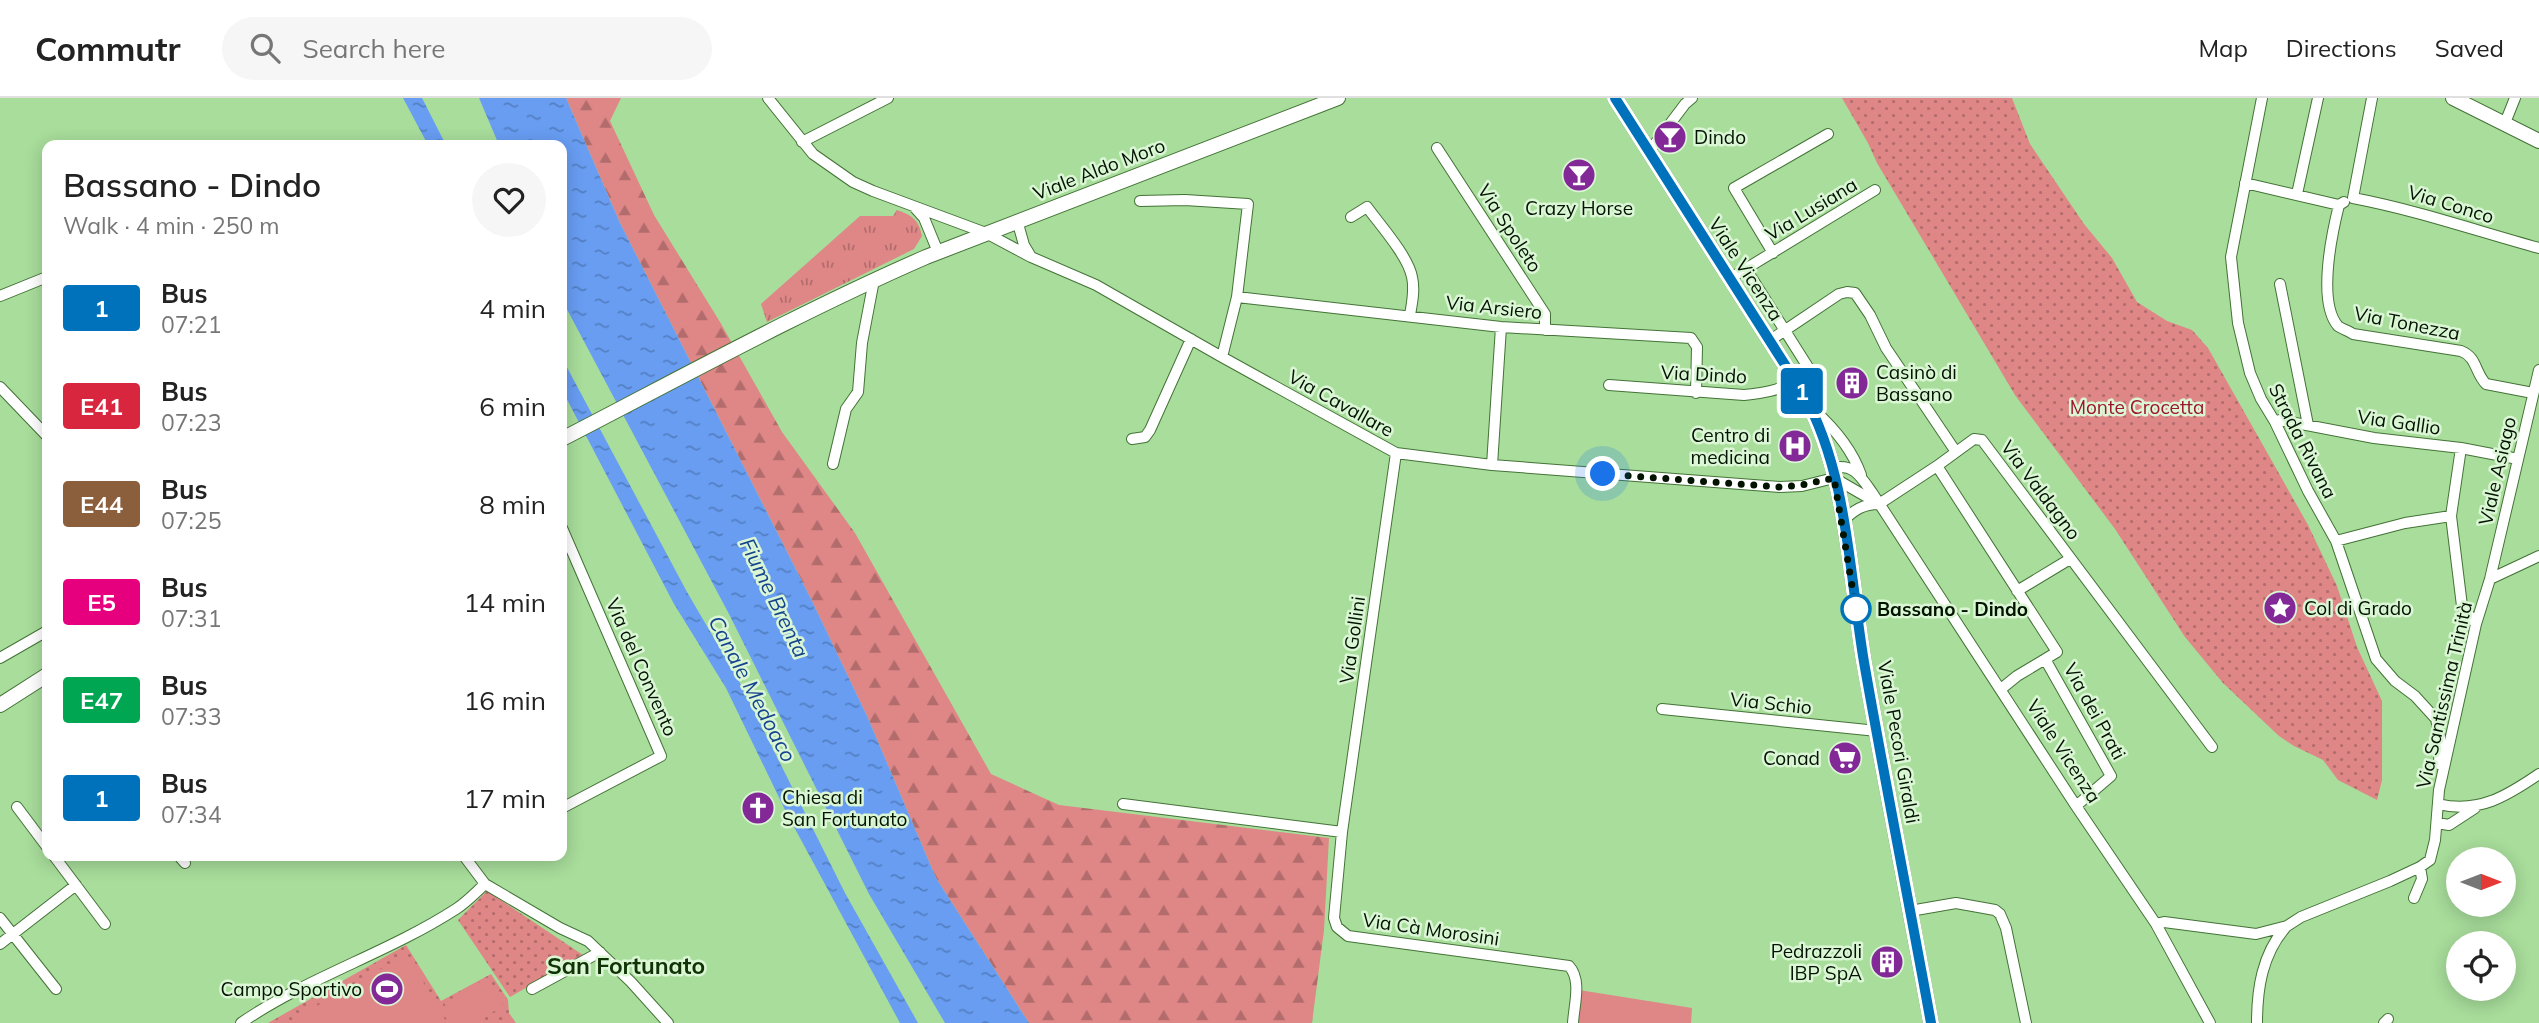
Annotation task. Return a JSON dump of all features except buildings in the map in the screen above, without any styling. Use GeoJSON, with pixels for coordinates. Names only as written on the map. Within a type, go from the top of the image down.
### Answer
{"type":"FeatureCollection","features":[{"type":"Feature","properties":{"kind":"main road","name":"Viale Aldo Moro"},"geometry":{"type":"LineString","coordinates":[[567,436],[874,279],[1017,220],[1338,98]]}},
{"type":"Feature","properties":{"kind":"main road","name":"Viale Vicenza"},"geometry":{"type":"LineString","coordinates":[[1615,98],[1799,387],[1811,408],[1833,473]]}},
{"type":"Feature","properties":{"kind":"main road"},"geometry":{"type":"LineString","coordinates":[[2453,98],[2535,137]]}},
{"type":"Feature","properties":{"kind":"main road","name":"Viale Pecori Giraldi"},"geometry":{"type":"LineString","coordinates":[[1833,473],[1931,1023]]}},
{"type":"Feature","properties":{"kind":"main road"},"geometry":{"type":"LineString","coordinates":[[0,705],[42,679]]}},
{"type":"Feature","properties":{"kind":"street","name":"Via Cavallare"},"geometry":{"type":"LineString","coordinates":[[768,98],[802,142],[825,164],[853,182],[986,233],[1031,257],[1096,285],[1396,453],[1492,465],[1780,487],[1802,485],[1833,473]]}},
{"type":"Feature","properties":{"kind":"street"},"geometry":{"type":"LineString","coordinates":[[802,142],[888,98]]}},
{"type":"Feature","properties":{"kind":"street"},"geometry":{"type":"LineString","coordinates":[[1648,153],[1692,98]]}},
{"type":"Feature","properties":{"kind":"street","name":"Strada Rivana"},"geometry":{"type":"LineString","coordinates":[[2262,98],[2231,257],[2238,323],[2250,373],[2308,491],[2336,541],[2376,659],[2435,719],[2440,737],[2439,764],[2444,767]]}},
{"type":"Feature","properties":{"kind":"street"},"geometry":{"type":"LineString","coordinates":[[2297,194],[2318,98]]}},
{"type":"Feature","properties":{"kind":"street"},"geometry":{"type":"LineString","coordinates":[[2245,183],[2339,205],[2353,198],[2372,98]]}},
{"type":"Feature","properties":{"kind":"street"},"geometry":{"type":"LineString","coordinates":[[2505,123],[2515,98]]}},
{"type":"Feature","properties":{"kind":"street"},"geometry":{"type":"LineString","coordinates":[[1773,253],[1734,188],[1828,134]]}},
{"type":"Feature","properties":{"kind":"street","name":"Via Spoleto"},"geometry":{"type":"LineString","coordinates":[[1437,148],[1545,314],[1545,330]]}},
{"type":"Feature","properties":{"kind":"street","name":"Via Lusiana"},"geometry":{"type":"LineString","coordinates":[[1729,279],[1875,190]]}},
{"type":"Feature","properties":{"kind":"street","name":"Via Conco"},"geometry":{"type":"LineString","coordinates":[[2353,198],[2404,208],[2539,248]]}},
{"type":"Feature","properties":{"kind":"street"},"geometry":{"type":"LineString","coordinates":[[1140,201],[1185,200],[1248,204],[1237,297],[1222,357]]}},
{"type":"Feature","properties":{"kind":"street","name":"Via Tonezza"},"geometry":{"type":"LineString","coordinates":[[2339,205],[2328,259],[2332,313],[2339,327],[2353,334],[2461,351],[2469,354],[2486,384],[2533,393]]}},
{"type":"Feature","properties":{"kind":"street"},"geometry":{"type":"LineString","coordinates":[[913,206],[924,218],[938,252]]}},
{"type":"Feature","properties":{"kind":"street"},"geometry":{"type":"LineString","coordinates":[[1351,217],[1367,207],[1400,254],[1412,275],[1410,315]]}},
{"type":"Feature","properties":{"kind":"street"},"geometry":{"type":"LineString","coordinates":[[1017,220],[1024,245],[1031,257]]}},
{"type":"Feature","properties":{"kind":"street","name":"Viale Vicenza"},"geometry":{"type":"LineString","coordinates":[[1746,269],[1818,383],[1799,387]]}},
{"type":"Feature","properties":{"kind":"street"},"geometry":{"type":"LineString","coordinates":[[0,296],[42,279]]}},
{"type":"Feature","properties":{"kind":"street"},"geometry":{"type":"LineString","coordinates":[[833,464],[846,409],[858,391],[862,343],[874,279]]}},
{"type":"Feature","properties":{"kind":"street"},"geometry":{"type":"LineString","coordinates":[[2280,284],[2308,425]]}},
{"type":"Feature","properties":{"kind":"street"},"geometry":{"type":"LineString","coordinates":[[1769,341],[1839,294],[1854,293],[1870,315],[1886,348],[1956,452]]}},
{"type":"Feature","properties":{"kind":"street","name":"Via Arsiero"},"geometry":{"type":"LineString","coordinates":[[1237,297],[1501,327],[1691,338],[1697,347],[1696,393]]}},
{"type":"Feature","properties":{"kind":"street"},"geometry":{"type":"LineString","coordinates":[[1492,465],[1501,327]]}},
{"type":"Feature","properties":{"kind":"street"},"geometry":{"type":"LineString","coordinates":[[1132,439],[1145,437],[1150,430],[1191,339]]}},
{"type":"Feature","properties":{"kind":"street","name":"Viale Asiago"},"geometry":{"type":"LineString","coordinates":[[2490,579],[2539,370]]}},
{"type":"Feature","properties":{"kind":"street","name":"Via Dindo"},"geometry":{"type":"LineString","coordinates":[[1609,385],[1744,395],[1799,387]]}},
{"type":"Feature","properties":{"kind":"street"},"geometry":{"type":"LineString","coordinates":[[0,387],[42,431]]}},
{"type":"Feature","properties":{"kind":"street","name":"Viale Vicenza"},"geometry":{"type":"LineString","coordinates":[[1811,408],[1833,427],[1857,462],[1864,481],[2076,806],[2156,923],[2210,1023]]}},
{"type":"Feature","properties":{"kind":"street","name":"Via Gallio"},"geometry":{"type":"LineString","coordinates":[[2275,422],[2280,420],[2374,438],[2461,448],[2518,459]]}},
{"type":"Feature","properties":{"kind":"street","name":"Via Valdagno"},"geometry":{"type":"LineString","coordinates":[[1843,521],[1866,504],[1879,504],[1974,439],[1982,440],[2212,747]]}},
{"type":"Feature","properties":{"kind":"street"},"geometry":{"type":"LineString","coordinates":[[2461,448],[2451,516],[2462,606],[2476,624]]}},
{"type":"Feature","properties":{"kind":"street","name":"Via Gollini"},"geometry":{"type":"LineString","coordinates":[[1342,832],[1396,453]]}},
{"type":"Feature","properties":{"kind":"street"},"geometry":{"type":"LineString","coordinates":[[1864,481],[1851,467],[1842,465],[1833,473],[1879,504]]}},
{"type":"Feature","properties":{"kind":"street"},"geometry":{"type":"LineString","coordinates":[[1937,466],[2057,652],[2001,689]]}},
{"type":"Feature","properties":{"kind":"street"},"geometry":{"type":"LineString","coordinates":[[2336,541],[2405,523],[2451,516]]}},
{"type":"Feature","properties":{"kind":"street","name":"Via del Convento"},"geometry":{"type":"LineString","coordinates":[[567,540],[661,756],[567,804]]}},
{"type":"Feature","properties":{"kind":"street"},"geometry":{"type":"LineString","coordinates":[[2490,579],[2539,556]]}},
{"type":"Feature","properties":{"kind":"street","name":"Via Valdagno"},"geometry":{"type":"LineString","coordinates":[[2017,591],[2070,559]]}},
{"type":"Feature","properties":{"kind":"street","name":"Via Santissima Trinità"},"geometry":{"type":"LineString","coordinates":[[2414,898],[2422,879],[2420,867],[2430,860],[2433,852],[2444,767],[2476,624],[2490,579]]}},
{"type":"Feature","properties":{"kind":"street"},"geometry":{"type":"LineString","coordinates":[[0,658],[42,634]]}},
{"type":"Feature","properties":{"kind":"street","name":"Via dei Prati"},"geometry":{"type":"LineString","coordinates":[[2045,659],[2111,776],[2076,806]]}},
{"type":"Feature","properties":{"kind":"street","name":"Via Schio"},"geometry":{"type":"LineString","coordinates":[[1662,709],[1877,731]]}},
{"type":"Feature","properties":{"kind":"street"},"geometry":{"type":"LineString","coordinates":[[2437,823],[2449,825],[2478,806],[2539,774]]}},
{"type":"Feature","properties":{"kind":"street"},"geometry":{"type":"LineString","coordinates":[[1124,804],[1342,832]]}},
{"type":"Feature","properties":{"kind":"street"},"geometry":{"type":"LineString","coordinates":[[2438,804],[2458,809],[2478,806]]}},
{"type":"Feature","properties":{"kind":"street"},"geometry":{"type":"LineString","coordinates":[[17,807],[42,840]]}},
{"type":"Feature","properties":{"kind":"street","name":"Via Cà Morosini"},"geometry":{"type":"LineString","coordinates":[[1342,832],[1334,918],[1337,927],[1348,936],[1569,966],[1573,971],[1576,986],[1573,1023]]}},
{"type":"Feature","properties":{"kind":"street"},"geometry":{"type":"LineString","coordinates":[[58,861],[105,924]]}},
{"type":"Feature","properties":{"kind":"street"},"geometry":{"type":"LineString","coordinates":[[469,861],[485,884],[513,902],[589,941],[668,1023]]}},
{"type":"Feature","properties":{"kind":"street"},"geometry":{"type":"LineString","coordinates":[[2156,923],[2256,934],[2287,926],[2318,909],[2420,867]]}},
{"type":"Feature","properties":{"kind":"street"},"geometry":{"type":"LineString","coordinates":[[241,1023],[269,1004],[360,961],[458,908],[485,884]]}},
{"type":"Feature","properties":{"kind":"street"},"geometry":{"type":"LineString","coordinates":[[0,944],[76,885]]}},
{"type":"Feature","properties":{"kind":"street"},"geometry":{"type":"LineString","coordinates":[[1910,911],[1956,903],[1995,910],[2000,914],[2006,928],[2026,1023]]}},
{"type":"Feature","properties":{"kind":"street"},"geometry":{"type":"LineString","coordinates":[[0,918],[56,989]]}},
{"type":"Feature","properties":{"kind":"street"},"geometry":{"type":"LineString","coordinates":[[2256,1023],[2257,1002],[2266,959],[2270,947],[2287,926]]}},
{"type":"Feature","properties":{"kind":"street"},"geometry":{"type":"LineString","coordinates":[[2256,934],[2266,942],[2266,959]]}},
{"type":"Feature","properties":{"kind":"street"},"geometry":{"type":"LineString","coordinates":[[532,989],[600,953]]}},
{"type":"Feature","properties":{"kind":"green space"},"geometry":{"type":"Polygon","coordinates":[[[566,98],[621,98],[610,121],[654,215],[720,322],[782,432],[855,533],[991,774],[1059,805],[1329,838],[1324,930],[1312,1023],[1029,1023],[936,878],[867,716],[812,601],[620,223],[566,98]]]}},
{"type":"Feature","properties":{"kind":"green space","name":"Monte Crocetta"},"geometry":{"type":"Polygon","coordinates":[[[1842,98],[2012,98],[2030,144],[2084,224],[2112,258],[2137,302],[2167,321],[2192,330],[2208,348],[2308,525],[2337,586],[2357,647],[2382,701],[2382,780],[2377,800],[2338,780],[2323,760],[2279,736],[2223,683],[2185,637],[2115,529],[2015,395],[1877,163],[1842,98]]]}},
{"type":"Feature","properties":{"kind":"green space"},"geometry":{"type":"Polygon","coordinates":[[[897,210],[911,216],[919,226],[922,236],[914,249],[767,322],[761,304],[860,216],[893,216],[897,210]]]}},
{"type":"Feature","properties":{"kind":"green space"},"geometry":{"type":"Polygon","coordinates":[[[487,891],[583,955],[510,997],[458,920],[487,891]]]}},
{"type":"Feature","properties":{"kind":"green space"},"geometry":{"type":"Polygon","coordinates":[[[406,945],[441,1001],[491,974],[508,1000],[509,1013],[516,1023],[268,1023],[406,945]]]}},
{"type":"Feature","properties":{"kind":"green space","name":"Campo Sportivo"},"geometry":{"type":"Polygon","coordinates":[[[407,954],[447,1023],[287,1023],[407,954]]]}},
{"type":"Feature","properties":{"kind":"green space"},"geometry":{"type":"Polygon","coordinates":[[[487,978],[503,1006],[474,1023],[455,1023],[444,1003],[487,978]]]}},
{"type":"Feature","properties":{"kind":"green space"},"geometry":{"type":"Polygon","coordinates":[[[1579,990],[1692,1008],[1691,1023],[1576,1023],[1579,990]]]}},
{"type":"Feature","properties":{"kind":"water"},"geometry":{"type":"Polygon","coordinates":[[[403,98],[422,98],[443,140],[425,140],[403,98]]]}},
{"type":"Feature","properties":{"kind":"water","name":"Fiume Brenta"},"geometry":{"type":"Polygon","coordinates":[[[479,98],[566,98],[620,223],[812,601],[867,716],[936,878],[1029,1023],[945,1023],[869,894],[729,614],[567,309],[567,140],[497,140],[479,98]]]}},
{"type":"Feature","properties":{"kind":"water","name":"Canale Medoaco"},"geometry":{"type":"Polygon","coordinates":[[[567,367],[687,592],[739,681],[845,893],[918,1023],[900,1023],[787,814],[726,688],[674,604],[567,400],[567,367]]]}},
{"type":"Feature","properties":{"kind":"bus line","name":"1"},"geometry":{"type":"LineString","coordinates":[[1615,98],[1803,393],[1822,434],[1843,521],[1864,662],[1931,1023]]}},
{"type":"Feature","properties":{"kind":"place","name":"Dindo"},"geometry":{"type":"Point","coordinates":[1670,137]}},
{"type":"Feature","properties":{"kind":"place","name":"Crazy Horse"},"geometry":{"type":"Point","coordinates":[1579,175]}},
{"type":"Feature","properties":{"kind":"place","name":"Casinò di Bassano"},"geometry":{"type":"Point","coordinates":[1852,383]}},
{"type":"Feature","properties":{"kind":"place","name":"Centro di medicina"},"geometry":{"type":"Point","coordinates":[1795,446]}},
{"type":"Feature","properties":{"kind":"place","name":"Col di Grado"},"geometry":{"type":"Point","coordinates":[2280,608]}},
{"type":"Feature","properties":{"kind":"place","name":"Bassano - Dindo"},"geometry":{"type":"Point","coordinates":[1856,609]}},
{"type":"Feature","properties":{"kind":"place","name":"Conad"},"geometry":{"type":"Point","coordinates":[1845,758]}},
{"type":"Feature","properties":{"kind":"place","name":"Chiesa di San Fortunato"},"geometry":{"type":"Point","coordinates":[758,808]}},
{"type":"Feature","properties":{"kind":"place","name":"Pedrazzoli IBP SpA"},"geometry":{"type":"Point","coordinates":[1887,962]}},
{"type":"Feature","properties":{"kind":"place","name":"Campo Sportivo"},"geometry":{"type":"Point","coordinates":[387,989]}},
{"type":"Feature","properties":{"kind":"district","name":"San Fortunato"},"geometry":{"type":"Point","coordinates":[626,966]}},
{"type":"Feature","properties":{"kind":"route"},"geometry":{"type":"LineString","coordinates":[[1603,474],[1780,487],[1834,478],[1857,616],[1856,609]]}}]}
